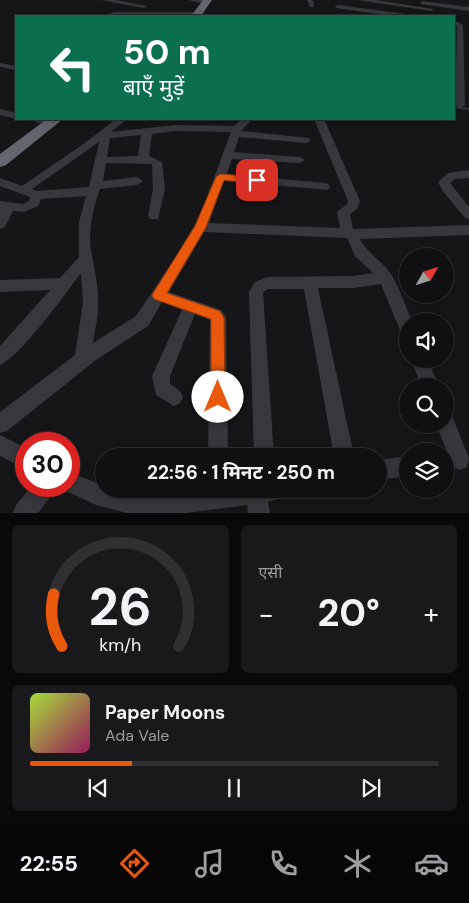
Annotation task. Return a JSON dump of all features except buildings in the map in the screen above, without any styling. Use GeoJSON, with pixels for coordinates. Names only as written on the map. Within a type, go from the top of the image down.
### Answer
{"type":"FeatureCollection","features":[{"type":"Feature","properties":{"kind":"highway"},"geometry":{"type":"LineString","coordinates":[[197,15],[207,1]]}},
{"type":"Feature","properties":{"kind":"highway"},"geometry":{"type":"LineString","coordinates":[[2,159],[55,120]]}},
{"type":"Feature","properties":{"kind":"street"},"geometry":{"type":"LineString","coordinates":[[104,0],[144,6]]}},
{"type":"Feature","properties":{"kind":"street"},"geometry":{"type":"LineString","coordinates":[[110,15],[136,15],[152,0]]}},
{"type":"Feature","properties":{"kind":"street"},"geometry":{"type":"LineString","coordinates":[[191,0],[207,1]]}},
{"type":"Feature","properties":{"kind":"street"},"geometry":{"type":"LineString","coordinates":[[344,0],[337,10],[374,14]]}},
{"type":"Feature","properties":{"kind":"street"},"geometry":{"type":"LineString","coordinates":[[360,0],[469,9]]}},
{"type":"Feature","properties":{"kind":"street"},"geometry":{"type":"LineString","coordinates":[[421,4],[431,9]]}},
{"type":"Feature","properties":{"kind":"street"},"geometry":{"type":"LineString","coordinates":[[455,22],[460,25],[457,34],[461,76],[460,105]]}},
{"type":"Feature","properties":{"kind":"street"},"geometry":{"type":"LineString","coordinates":[[457,47],[469,44]]}},
{"type":"Feature","properties":{"kind":"street"},"geometry":{"type":"LineString","coordinates":[[0,65],[15,68]]}},
{"type":"Feature","properties":{"kind":"street"},"geometry":{"type":"LineString","coordinates":[[0,112],[15,116]]}},
{"type":"Feature","properties":{"kind":"street"},"geometry":{"type":"LineString","coordinates":[[22,191],[105,135],[121,120]]}},
{"type":"Feature","properties":{"kind":"street"},"geometry":{"type":"LineString","coordinates":[[318,120],[354,201],[353,206],[343,212],[349,233],[360,252],[375,264],[385,277],[401,313]]}},
{"type":"Feature","properties":{"kind":"street"},"geometry":{"type":"LineString","coordinates":[[105,135],[147,130],[240,127],[305,140]]}},
{"type":"Feature","properties":{"kind":"street"},"geometry":{"type":"LineString","coordinates":[[0,424],[83,359],[142,321],[200,227],[240,127]]}},
{"type":"Feature","properties":{"kind":"street"},"geometry":{"type":"LineString","coordinates":[[144,159],[147,130]]}},
{"type":"Feature","properties":{"kind":"street"},"geometry":{"type":"LineString","coordinates":[[83,359],[91,303],[90,281],[85,259],[86,222],[90,199],[95,189],[105,135]]}},
{"type":"Feature","properties":{"kind":"street"},"geometry":{"type":"LineString","coordinates":[[228,155],[300,160]]}},
{"type":"Feature","properties":{"kind":"street"},"geometry":{"type":"LineString","coordinates":[[100,160],[144,159],[157,162],[159,189],[154,216]]}},
{"type":"Feature","properties":{"kind":"street"},"geometry":{"type":"LineString","coordinates":[[469,174],[452,176],[444,182],[469,215]]}},
{"type":"Feature","properties":{"kind":"street"},"geometry":{"type":"LineString","coordinates":[[220,177],[324,187]]}},
{"type":"Feature","properties":{"kind":"street"},"geometry":{"type":"LineString","coordinates":[[0,182],[36,195],[95,189],[137,181]]}},
{"type":"Feature","properties":{"kind":"street"},"geometry":{"type":"LineString","coordinates":[[0,224],[5,206],[29,207],[34,203],[36,195]]}},
{"type":"Feature","properties":{"kind":"street"},"geometry":{"type":"LineString","coordinates":[[200,227],[349,233],[469,230]]}},
{"type":"Feature","properties":{"kind":"street"},"geometry":{"type":"LineString","coordinates":[[0,357],[85,259]]}},
{"type":"Feature","properties":{"kind":"street"},"geometry":{"type":"LineString","coordinates":[[264,448],[256,292],[261,284],[353,282],[385,277]]}},
{"type":"Feature","properties":{"kind":"street"},"geometry":{"type":"LineString","coordinates":[[310,283],[342,448]]}},
{"type":"Feature","properties":{"kind":"street"},"geometry":{"type":"LineString","coordinates":[[0,286],[65,284]]}},
{"type":"Feature","properties":{"kind":"street"},"geometry":{"type":"LineString","coordinates":[[159,295],[216,315],[218,318],[218,448]]}},
{"type":"Feature","properties":{"kind":"street"},"geometry":{"type":"LineString","coordinates":[[174,397],[162,389],[161,376],[191,306]]}},
{"type":"Feature","properties":{"kind":"street"},"geometry":{"type":"LineString","coordinates":[[449,433],[458,460]]}},
{"type":"Feature","properties":{"kind":"street"},"geometry":{"type":"LineString","coordinates":[[1,448],[15,454]]}},
{"type":"Feature","properties":{"kind":"street"},"geometry":{"type":"LineString","coordinates":[[80,488],[92,495],[142,506],[179,508],[205,498]]}},
{"type":"Feature","properties":{"kind":"street"},"geometry":{"type":"LineString","coordinates":[[24,513],[37,497]]}},
{"type":"Feature","properties":{"kind":"waterway"},"geometry":{"type":"LineString","coordinates":[[455,107],[469,109]]}},
{"type":"Feature","properties":{"kind":"route"},"geometry":{"type":"LineString","coordinates":[[218,397],[218,318],[216,315],[159,295],[206,216],[220,177],[257,180]]}}]}
